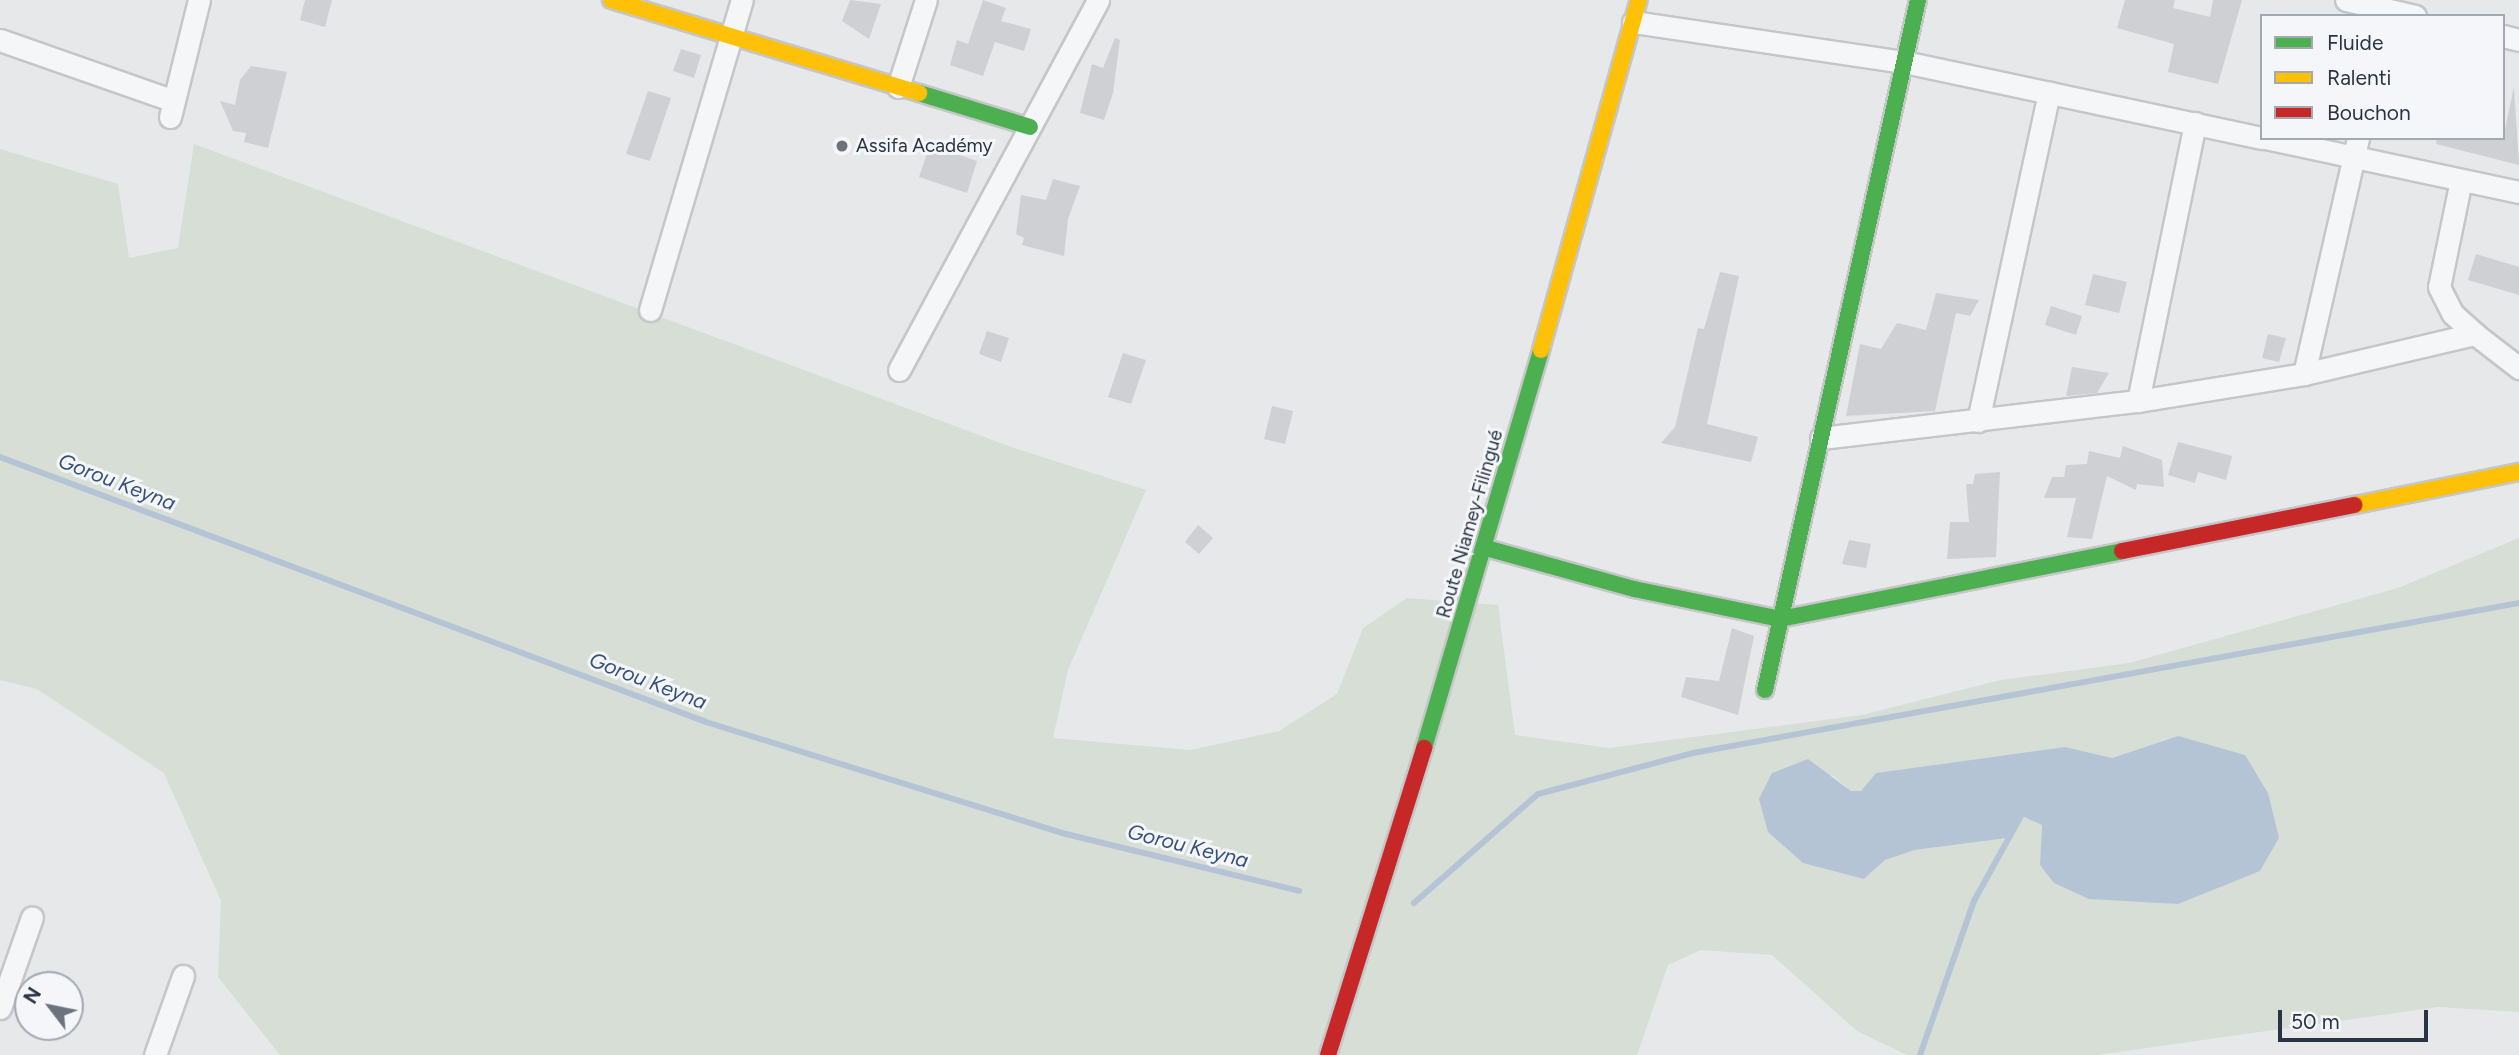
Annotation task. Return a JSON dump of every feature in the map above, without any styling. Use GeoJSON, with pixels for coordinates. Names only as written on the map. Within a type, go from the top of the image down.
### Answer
{"type":"FeatureCollection","features":[{"type":"Feature","properties":{"kind":"street"},"geometry":{"type":"LineString","coordinates":[[0,40],[172,109],[199,0]]}},
{"type":"Feature","properties":{"kind":"street"},"geometry":{"type":"LineString","coordinates":[[611,0],[1030,127]]}},
{"type":"Feature","properties":{"kind":"street"},"geometry":{"type":"LineString","coordinates":[[650,310],[742,0]]}},
{"type":"Feature","properties":{"kind":"street"},"geometry":{"type":"LineString","coordinates":[[898,87],[926,0]]}},
{"type":"Feature","properties":{"kind":"street"},"geometry":{"type":"LineString","coordinates":[[899,370],[1098,0]]}},
{"type":"Feature","properties":{"kind":"street","name":"Route Niamey-Filingué"},"geometry":{"type":"LineString","coordinates":[[1328,1055],[1486,548],[1639,0]]}},
{"type":"Feature","properties":{"kind":"street"},"geometry":{"type":"LineString","coordinates":[[1765,690],[1918,0]]}},
{"type":"Feature","properties":{"kind":"street"},"geometry":{"type":"LineString","coordinates":[[2346,0],[2408,14]]}},
{"type":"Feature","properties":{"kind":"street"},"geometry":{"type":"LineString","coordinates":[[1633,22],[1904,62],[2260,137]]}},
{"type":"Feature","properties":{"kind":"street"},"geometry":{"type":"LineString","coordinates":[[1978,421],[2049,93]]}},
{"type":"Feature","properties":{"kind":"street"},"geometry":{"type":"LineString","coordinates":[[2138,401],[2195,123]]}},
{"type":"Feature","properties":{"kind":"street"},"geometry":{"type":"LineString","coordinates":[[2282,140],[2356,148],[2460,180],[2519,192]]}},
{"type":"Feature","properties":{"kind":"street"},"geometry":{"type":"LineString","coordinates":[[2304,374],[2356,148]]}},
{"type":"Feature","properties":{"kind":"street"},"geometry":{"type":"LineString","coordinates":[[2460,180],[2439,287],[2453,314],[2519,368]]}},
{"type":"Feature","properties":{"kind":"street"},"geometry":{"type":"LineString","coordinates":[[1821,438],[2138,401],[2304,374],[2475,334]]}},
{"type":"Feature","properties":{"kind":"street"},"geometry":{"type":"LineString","coordinates":[[1486,548],[1634,589],[1780,619],[2519,472]]}},
{"type":"Feature","properties":{"kind":"street"},"geometry":{"type":"LineString","coordinates":[[0,1008],[32,917]]}},
{"type":"Feature","properties":{"kind":"street"},"geometry":{"type":"LineString","coordinates":[[155,1055],[183,976]]}},
{"type":"Feature","properties":{"kind":"shaded area"},"geometry":{"type":"Polygon","coordinates":[[[194,144],[1014,448],[1146,490],[1068,670],[1053,738],[1190,750],[1279,731],[1337,694],[1363,628],[1407,598],[1498,605],[1515,735],[1609,748],[1862,715],[2001,680],[2129,663],[2398,588],[2519,538],[2519,1012],[2438,1007],[2097,1055],[1907,1055],[1857,1031],[1772,955],[1701,950],[1668,965],[1637,1055],[280,1055],[218,977],[221,901],[164,773],[37,689],[0,680],[0,149],[118,184],[129,258],[178,248],[194,144]],[[2178,736],[2111,758],[2065,747],[1876,773],[1861,791],[1851,791],[1831,774],[1840,871],[1864,879],[1885,860],[1915,850],[2007,838],[2021,816],[2042,824],[2040,865],[2178,736]]]}},
{"type":"Feature","properties":{"kind":"water"},"geometry":{"type":"Polygon","coordinates":[[[2178,736],[2245,755],[2268,793],[2279,838],[2260,871],[2178,904],[2089,899],[2054,883],[2040,865],[2042,825],[2022,816],[2007,838],[1915,850],[1885,860],[1864,879],[1803,863],[1768,832],[1759,799],[1772,773],[1808,759],[1851,791],[1861,791],[1876,773],[2065,747],[2112,758],[2178,736]]]}},
{"type":"Feature","properties":{"kind":"building"},"geometry":{"type":"Polygon","coordinates":[[[305,0],[332,0],[325,27],[300,20],[305,0]]]}},
{"type":"Feature","properties":{"kind":"building"},"geometry":{"type":"Polygon","coordinates":[[[850,0],[881,4],[869,39],[842,21],[850,0]]]}},
{"type":"Feature","properties":{"kind":"building"},"geometry":{"type":"Polygon","coordinates":[[[983,0],[1006,8],[1001,21],[1031,29],[1024,51],[995,42],[983,76],[950,65],[957,40],[968,44],[983,0]]]}},
{"type":"Feature","properties":{"kind":"building"},"geometry":{"type":"Polygon","coordinates":[[[2125,0],[2175,0],[2173,8],[2210,17],[2213,0],[2242,0],[2218,84],[2168,72],[2174,44],[2117,28],[2125,0]]]}},
{"type":"Feature","properties":{"kind":"building"},"geometry":{"type":"Polygon","coordinates":[[[1115,38],[1120,40],[1113,93],[1104,120],[1080,113],[1092,64],[1103,68],[1115,38]]]}},
{"type":"Feature","properties":{"kind":"building"},"geometry":{"type":"Polygon","coordinates":[[[681,49],[701,55],[694,78],[673,71],[681,49]]]}},
{"type":"Feature","properties":{"kind":"building"},"geometry":{"type":"Polygon","coordinates":[[[251,66],[287,72],[268,148],[244,142],[246,133],[233,131],[220,101],[235,105],[240,80],[251,66]]]}},
{"type":"Feature","properties":{"kind":"building"},"geometry":{"type":"Polygon","coordinates":[[[2514,87],[2519,165],[2436,144],[2437,140],[2505,140],[2514,87]]]}},
{"type":"Feature","properties":{"kind":"building"},"geometry":{"type":"Polygon","coordinates":[[[648,91],[671,98],[650,161],[626,154],[648,91]]]}},
{"type":"Feature","properties":{"kind":"building"},"geometry":{"type":"Polygon","coordinates":[[[930,145],[977,161],[967,193],[919,177],[930,145]]]}},
{"type":"Feature","properties":{"kind":"building"},"geometry":{"type":"Polygon","coordinates":[[[1053,179],[1080,186],[1068,219],[1064,256],[1022,245],[1024,238],[1016,234],[1021,195],[1046,200],[1053,179]]]}},
{"type":"Feature","properties":{"kind":"building"},"geometry":{"type":"Polygon","coordinates":[[[2476,254],[2519,267],[2519,295],[2468,280],[2476,254]]]}},
{"type":"Feature","properties":{"kind":"building"},"geometry":{"type":"Polygon","coordinates":[[[1720,272],[1739,276],[1707,424],[1758,437],[1751,462],[1661,443],[1675,427],[1698,328],[1704,329],[1720,272]]]}},
{"type":"Feature","properties":{"kind":"building"},"geometry":{"type":"Polygon","coordinates":[[[2093,274],[2127,282],[2119,313],[2085,305],[2093,274]]]}},
{"type":"Feature","properties":{"kind":"building"},"geometry":{"type":"Polygon","coordinates":[[[1936,293],[1979,300],[1970,316],[1956,313],[1935,411],[1846,416],[1860,344],[1881,349],[1897,323],[1926,330],[1936,293]]]}},
{"type":"Feature","properties":{"kind":"building"},"geometry":{"type":"Polygon","coordinates":[[[2051,306],[2082,316],[2076,335],[2045,325],[2051,306]]]}},
{"type":"Feature","properties":{"kind":"building"},"geometry":{"type":"Polygon","coordinates":[[[987,331],[1009,338],[1001,362],[979,354],[987,331]]]}},
{"type":"Feature","properties":{"kind":"building"},"geometry":{"type":"Polygon","coordinates":[[[2268,334],[2286,338],[2279,362],[2262,358],[2268,334]]]}},
{"type":"Feature","properties":{"kind":"building"},"geometry":{"type":"Polygon","coordinates":[[[1123,353],[1146,360],[1131,404],[1108,397],[1123,353]]]}},
{"type":"Feature","properties":{"kind":"building"},"geometry":{"type":"Polygon","coordinates":[[[2072,367],[2109,373],[2097,393],[2066,396],[2072,367]]]}},
{"type":"Feature","properties":{"kind":"building"},"geometry":{"type":"Polygon","coordinates":[[[1272,406],[1293,411],[1285,444],[1264,439],[1272,406]]]}},
{"type":"Feature","properties":{"kind":"building"},"geometry":{"type":"Polygon","coordinates":[[[2178,442],[2232,456],[2226,480],[2198,472],[2195,483],[2168,475],[2178,442]]]}},
{"type":"Feature","properties":{"kind":"building"},"geometry":{"type":"Polygon","coordinates":[[[2123,446],[2162,460],[2164,487],[2137,484],[2136,490],[2107,476],[2092,539],[2067,537],[2076,498],[2044,498],[2052,477],[2064,477],[2066,465],[2087,464],[2089,451],[2120,458],[2123,446]]]}},
{"type":"Feature","properties":{"kind":"building"},"geometry":{"type":"Polygon","coordinates":[[[2000,472],[1996,557],[1947,559],[1950,522],[1969,522],[1966,484],[1973,484],[1975,474],[2000,472]]]}},
{"type":"Feature","properties":{"kind":"building"},"geometry":{"type":"Polygon","coordinates":[[[1198,525],[1213,538],[1199,554],[1185,542],[1198,525]]]}},
{"type":"Feature","properties":{"kind":"building"},"geometry":{"type":"Polygon","coordinates":[[[1849,540],[1871,544],[1866,568],[1842,564],[1849,540]]]}},
{"type":"Feature","properties":{"kind":"building"},"geometry":{"type":"Polygon","coordinates":[[[1732,628],[1754,636],[1738,715],[1681,697],[1686,677],[1719,681],[1732,628]]]}},
{"type":"Feature","properties":{"kind":"waterway","name":"Gorou Keyna"},"geometry":{"type":"LineString","coordinates":[[0,457],[706,722],[1066,834],[1299,891]]}},
{"type":"Feature","properties":{"kind":"waterway"},"geometry":{"type":"LineString","coordinates":[[1414,903],[1538,794],[1693,753],[2519,603]]}},
{"type":"Feature","properties":{"kind":"waterway"},"geometry":{"type":"LineString","coordinates":[[1920,1055],[1974,901],[2021,816]]}},
{"type":"Feature","properties":{"kind":"traffic: fast"},"geometry":{"type":"LineString","coordinates":[[1765,690],[1918,0]]}},
{"type":"Feature","properties":{"kind":"traffic: fast"},"geometry":{"type":"LineString","coordinates":[[919,93],[1030,127]]}},
{"type":"Feature","properties":{"kind":"traffic: fast"},"geometry":{"type":"LineString","coordinates":[[1424,748],[1541,350]]}},
{"type":"Feature","properties":{"kind":"traffic: fast"},"geometry":{"type":"LineString","coordinates":[[1486,548],[1634,589],[1780,619],[2122,551]]}},
{"type":"Feature","properties":{"kind":"traffic: slow"},"geometry":{"type":"LineString","coordinates":[[611,0],[919,93]]}},
{"type":"Feature","properties":{"kind":"traffic: slow"},"geometry":{"type":"LineString","coordinates":[[1541,350],[1639,0]]}},
{"type":"Feature","properties":{"kind":"traffic: slow"},"geometry":{"type":"LineString","coordinates":[[2355,505],[2519,472]]}},
{"type":"Feature","properties":{"kind":"traffic: jam"},"geometry":{"type":"LineString","coordinates":[[2122,551],[2355,505]]}},
{"type":"Feature","properties":{"kind":"traffic: jam"},"geometry":{"type":"LineString","coordinates":[[1328,1055],[1424,748]]}},
{"type":"Feature","properties":{"kind":"place","name":"Assifa Académy"},"geometry":{"type":"Point","coordinates":[842,146]}}]}
